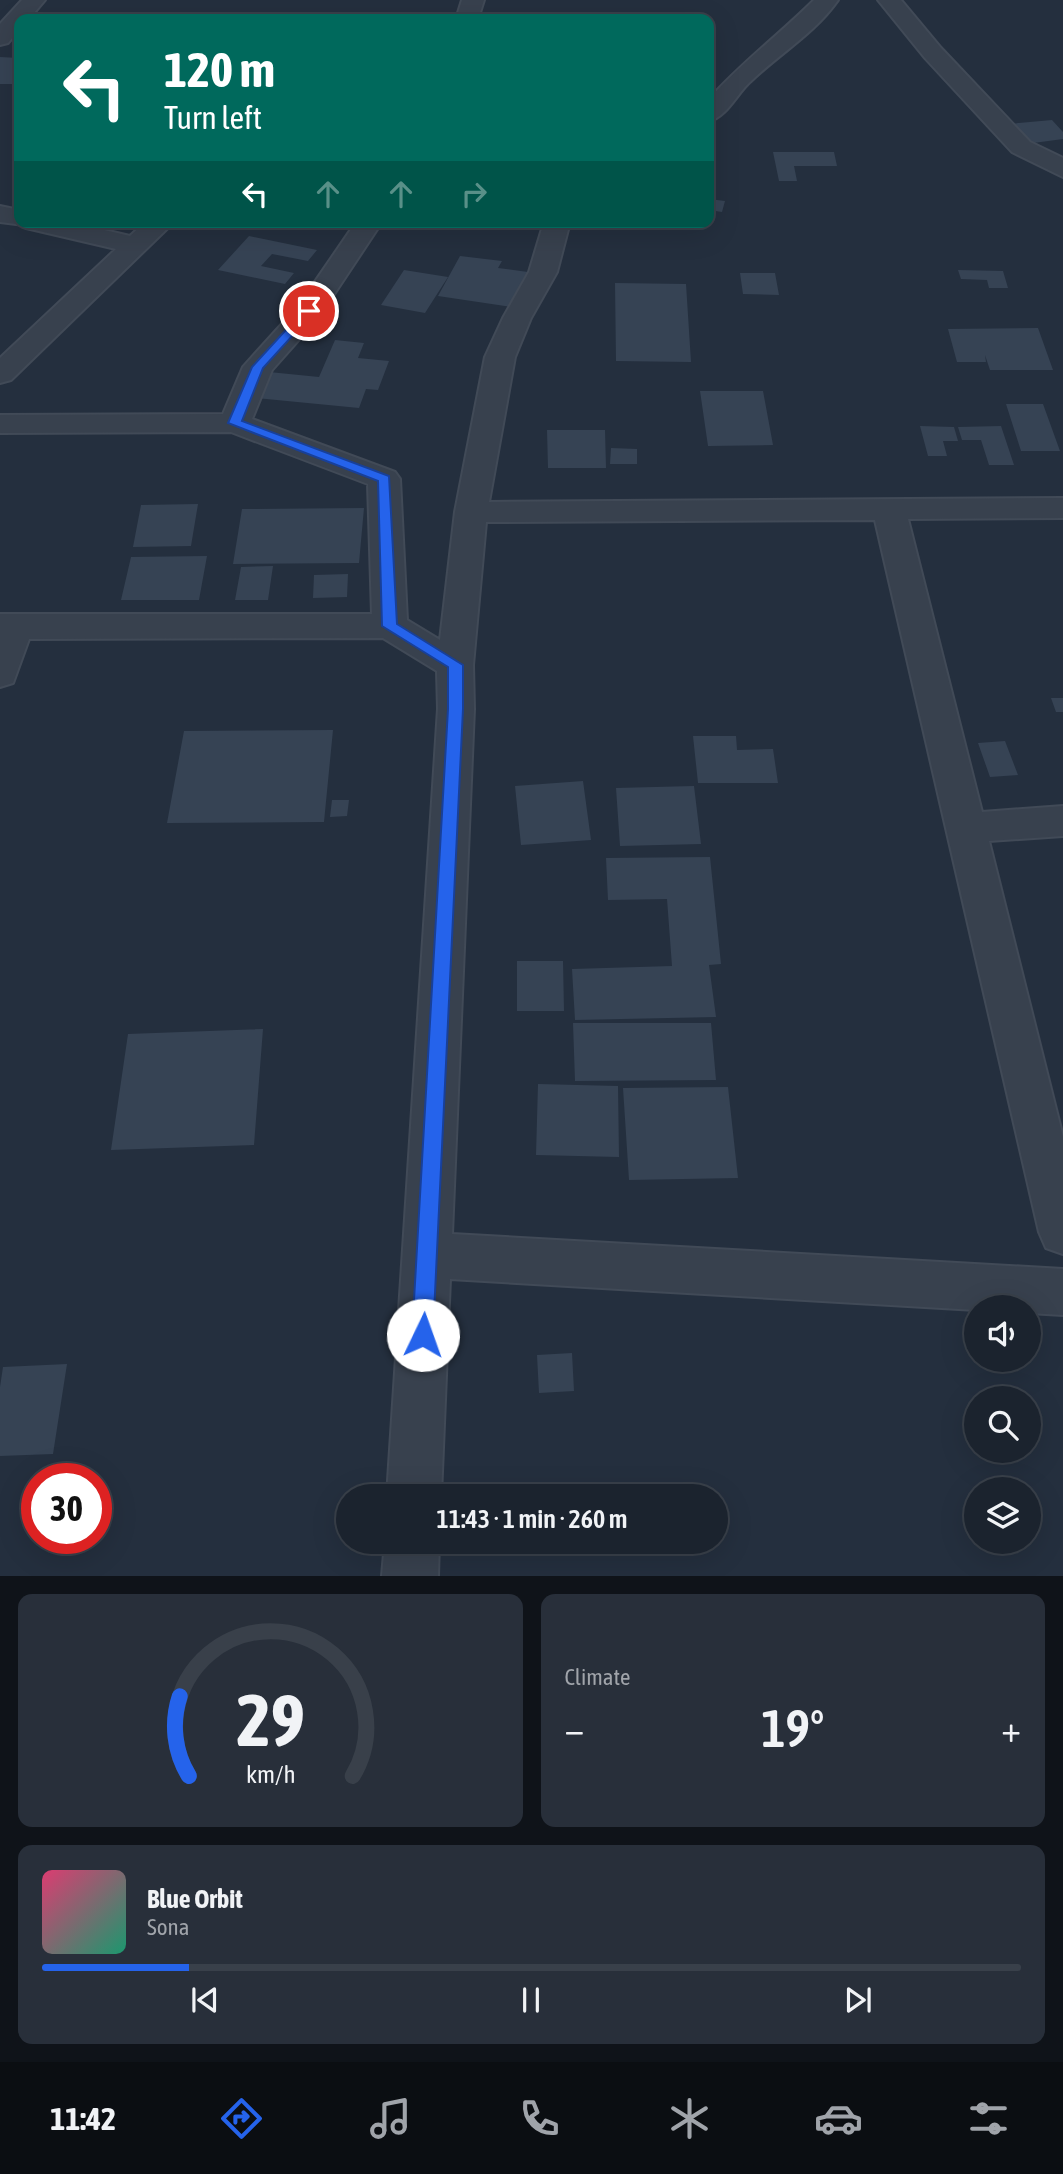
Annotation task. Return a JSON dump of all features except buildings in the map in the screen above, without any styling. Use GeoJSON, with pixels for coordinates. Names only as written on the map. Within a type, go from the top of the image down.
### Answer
{"type":"FeatureCollection","features":[{"type":"Feature","properties":{"kind":"street"},"geometry":{"type":"LineString","coordinates":[[21,14],[34,0]]}},
{"type":"Feature","properties":{"kind":"street"},"geometry":{"type":"LineString","coordinates":[[714,108],[742,76],[777,49],[827,0]]}},
{"type":"Feature","properties":{"kind":"street"},"geometry":{"type":"LineString","coordinates":[[889,0],[933,53],[1021,147],[1037,153],[1063,169]]}},
{"type":"Feature","properties":{"kind":"street"},"geometry":{"type":"LineString","coordinates":[[0,38],[14,22]]}},
{"type":"Feature","properties":{"kind":"street"},"geometry":{"type":"LineString","coordinates":[[60,228],[137,246]]}},
{"type":"Feature","properties":{"kind":"street"},"geometry":{"type":"LineString","coordinates":[[0,374],[156,228]]}},
{"type":"Feature","properties":{"kind":"street"},"geometry":{"type":"LineString","coordinates":[[235,423],[258,367],[309,311],[365,228]]}},
{"type":"Feature","properties":{"kind":"street"},"geometry":{"type":"LineString","coordinates":[[415,1484],[456,709],[456,665],[471,512],[500,357],[542,272],[555,228]]}},
{"type":"Feature","properties":{"kind":"street"},"geometry":{"type":"LineString","coordinates":[[0,424],[235,423],[384,479],[390,626]]}},
{"type":"Feature","properties":{"kind":"street"},"geometry":{"type":"LineString","coordinates":[[890,508],[1063,1232]]}},
{"type":"Feature","properties":{"kind":"street"},"geometry":{"type":"LineString","coordinates":[[471,512],[1063,508]]}},
{"type":"Feature","properties":{"kind":"street"},"geometry":{"type":"LineString","coordinates":[[0,674],[7,626],[390,626],[456,665]]}},
{"type":"Feature","properties":{"kind":"street"},"geometry":{"type":"LineString","coordinates":[[965,828],[1063,821]]}},
{"type":"Feature","properties":{"kind":"street"},"geometry":{"type":"LineString","coordinates":[[427,1255],[1063,1292]]}},
{"type":"Feature","properties":{"kind":"street"},"geometry":{"type":"LineString","coordinates":[[410,1576],[411,1554]]}},
{"type":"Feature","properties":{"kind":"route"},"geometry":{"type":"LineString","coordinates":[[309,311],[258,367],[235,423],[384,479],[390,626],[456,665],[456,709],[423,1335]]}}]}
